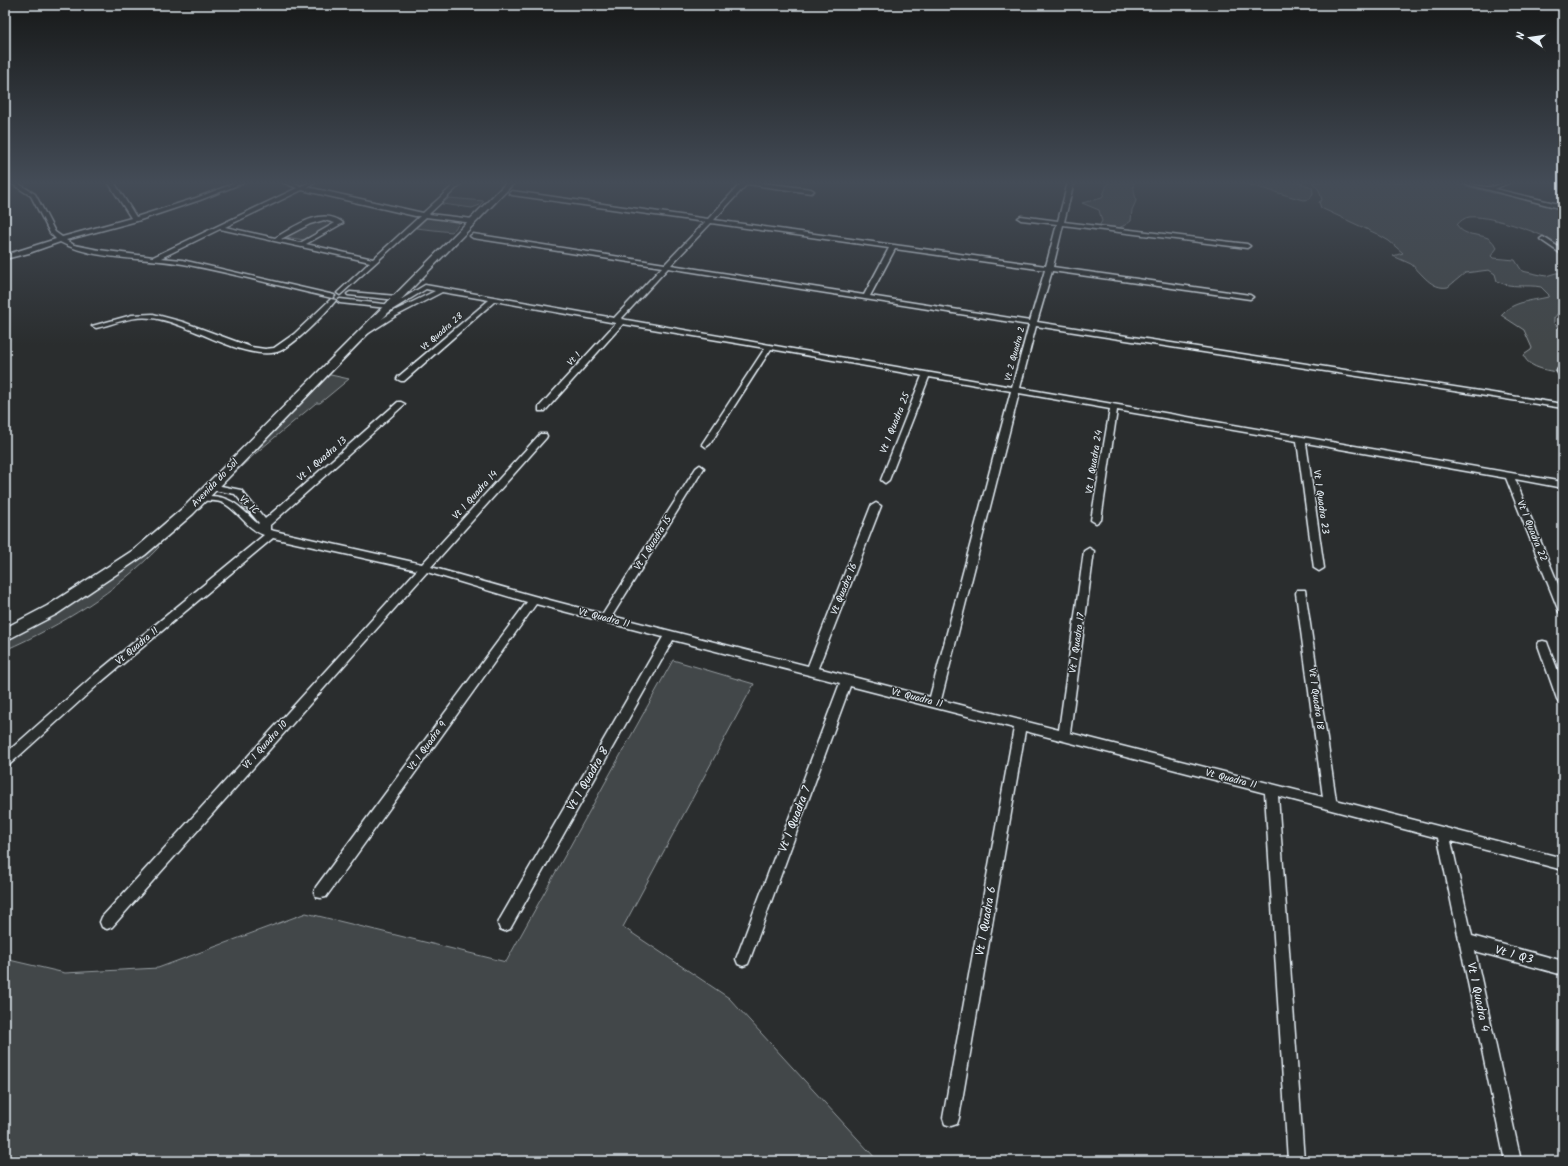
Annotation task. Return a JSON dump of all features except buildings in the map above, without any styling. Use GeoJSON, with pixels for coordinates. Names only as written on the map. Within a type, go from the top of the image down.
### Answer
{"type":"FeatureCollection","features":[{"type":"Feature","properties":{"kind":"street"},"geometry":{"type":"LineString","coordinates":[[57,236],[72,246],[99,252],[182,262],[335,299],[392,307],[440,290]]}},
{"type":"Feature","properties":{"kind":"street"},"geometry":{"type":"LineString","coordinates":[[5,257],[74,236]]}},
{"type":"Feature","properties":{"kind":"street"},"geometry":{"type":"LineString","coordinates":[[155,258],[199,236]]}},
{"type":"Feature","properties":{"kind":"street"},"geometry":{"type":"LineString","coordinates":[[264,236],[374,261]]}},
{"type":"Feature","properties":{"kind":"street"},"geometry":{"type":"LineString","coordinates":[[277,239],[282,236]]}},
{"type":"Feature","properties":{"kind":"street"},"geometry":{"type":"LineString","coordinates":[[302,244],[316,236]]}},
{"type":"Feature","properties":{"kind":"street"},"geometry":{"type":"LineString","coordinates":[[96,326],[138,316],[154,316],[246,347],[262,351],[272,351],[287,343],[401,236]]}},
{"type":"Feature","properties":{"kind":"street","name":"Avenida do Sol"},"geometry":{"type":"LineString","coordinates":[[5,635],[52,610],[140,552],[200,498],[371,323],[392,307],[447,236]]}},
{"type":"Feature","properties":{"kind":"street"},"geometry":{"type":"LineString","coordinates":[[476,236],[1563,406]]}},
{"type":"Feature","properties":{"kind":"street","name":"Vt 1"},"geometry":{"type":"LineString","coordinates":[[542,409],[666,267],[696,236]]}},
{"type":"Feature","properties":{"kind":"street"},"geometry":{"type":"LineString","coordinates":[[819,236],[1250,297]]}},
{"type":"Feature","properties":{"kind":"street","name":"Vt 2 Quadra 2"},"geometry":{"type":"LineString","coordinates":[[934,702],[1033,323],[1058,236]]}},
{"type":"Feature","properties":{"kind":"street"},"geometry":{"type":"LineString","coordinates":[[1169,236],[1247,246]]}},
{"type":"Feature","properties":{"kind":"street"},"geometry":{"type":"LineString","coordinates":[[1543,239],[1563,253]]}},
{"type":"Feature","properties":{"kind":"street"},"geometry":{"type":"LineString","coordinates":[[866,298],[893,247]]}},
{"type":"Feature","properties":{"kind":"street"},"geometry":{"type":"LineString","coordinates":[[371,323],[394,306],[428,287]]}},
{"type":"Feature","properties":{"kind":"street"},"geometry":{"type":"LineString","coordinates":[[354,341],[392,307],[428,287],[493,300],[1114,406],[1563,485]]}},
{"type":"Feature","properties":{"kind":"street"},"geometry":{"type":"LineString","coordinates":[[340,292],[392,307]]}},
{"type":"Feature","properties":{"kind":"street"},"geometry":{"type":"LineString","coordinates":[[335,299],[348,298],[350,294]]}},
{"type":"Feature","properties":{"kind":"street","name":"Vt Quadra 28"},"geometry":{"type":"LineString","coordinates":[[401,379],[493,300]]}},
{"type":"Feature","properties":{"kind":"street"},"geometry":{"type":"LineString","coordinates":[[706,444],[769,347]]}},
{"type":"Feature","properties":{"kind":"street","name":"Vt 1 Quadra 25"},"geometry":{"type":"LineString","coordinates":[[885,480],[926,375]]}},
{"type":"Feature","properties":{"kind":"street","name":"Vt 1 Quadra 13"},"geometry":{"type":"LineString","coordinates":[[265,529],[401,404]]}},
{"type":"Feature","properties":{"kind":"street","name":"Vt 1 Quadra 24"},"geometry":{"type":"LineString","coordinates":[[1096,520],[1114,406]]}},
{"type":"Feature","properties":{"kind":"street","name":"Vt 1 Quadra 14"},"geometry":{"type":"LineString","coordinates":[[424,568],[543,436]]}},
{"type":"Feature","properties":{"kind":"street","name":"Vt 1 Quadra 23"},"geometry":{"type":"LineString","coordinates":[[1301,439],[1319,568]]}},
{"type":"Feature","properties":{"kind":"street","name":"Vt 1 Quadra 15"},"geometry":{"type":"LineString","coordinates":[[606,618],[700,468]]}},
{"type":"Feature","properties":{"kind":"street","name":"Vt 1 Quadra 22"},"geometry":{"type":"LineString","coordinates":[[1509,475],[1563,609]]}},
{"type":"Feature","properties":{"kind":"street"},"geometry":{"type":"LineString","coordinates":[[211,487],[238,492],[265,529]]}},
{"type":"Feature","properties":{"kind":"street"},"geometry":{"type":"LineString","coordinates":[[228,502],[238,492]]}},
{"type":"Feature","properties":{"kind":"street","name":"Vt 1C"},"geometry":{"type":"LineString","coordinates":[[200,498],[219,498],[228,502],[265,529]]}},
{"type":"Feature","properties":{"kind":"street","name":"Vt Quadra 16"},"geometry":{"type":"LineString","coordinates":[[811,671],[876,506]]}},
{"type":"Feature","properties":{"kind":"street","name":"Vt Quadra 11"},"geometry":{"type":"LineString","coordinates":[[5,761],[265,529],[424,568],[534,600],[1563,864]]}},
{"type":"Feature","properties":{"kind":"street","name":"Vt 1 Quadra 17"},"geometry":{"type":"LineString","coordinates":[[1064,736],[1089,551]]}},
{"type":"Feature","properties":{"kind":"street","name":"Vt 1 Quadra 10"},"geometry":{"type":"LineString","coordinates":[[107,922],[424,568]]}},
{"type":"Feature","properties":{"kind":"street","name":"Vt 1 Quadra 18"},"geometry":{"type":"LineString","coordinates":[[1301,593],[1330,804]]}},
{"type":"Feature","properties":{"kind":"street","name":"Vt 1 Quadra 9"},"geometry":{"type":"LineString","coordinates":[[321,892],[534,600]]}},
{"type":"Feature","properties":{"kind":"street","name":"Vt 1 Quadra 8"},"geometry":{"type":"LineString","coordinates":[[505,924],[670,634]]}},
{"type":"Feature","properties":{"kind":"street"},"geometry":{"type":"LineString","coordinates":[[1543,645],[1563,699]]}},
{"type":"Feature","properties":{"kind":"street","name":"Vt 1 Quadra 7"},"geometry":{"type":"LineString","coordinates":[[743,958],[847,680]]}},
{"type":"Feature","properties":{"kind":"street","name":"Vt 1 Quadra 6"},"geometry":{"type":"LineString","coordinates":[[951,1118],[1020,724]]}},
{"type":"Feature","properties":{"kind":"street"},"geometry":{"type":"LineString","coordinates":[[1271,789],[1296,1161]]}},
{"type":"Feature","properties":{"kind":"street","name":"Vt 1 Quadra 4"},"geometry":{"type":"LineString","coordinates":[[1443,834],[1513,1161]]}},
{"type":"Feature","properties":{"kind":"street","name":"Vt 1 Q3"},"geometry":{"type":"LineString","coordinates":[[1466,941],[1563,968]]}},
{"type":"Feature","properties":{"kind":"shaded area"},"geometry":{"type":"Polygon","coordinates":[[[287,236],[311,236],[304,240],[286,237],[287,236]]]}},
{"type":"Feature","properties":{"kind":"shaded area"},"geometry":{"type":"Polygon","coordinates":[[[1381,236],[1485,236],[1491,240],[1497,248],[1491,256],[1493,258],[1515,260],[1522,271],[1546,276],[1556,273],[1563,273],[1563,307],[1554,318],[1554,323],[1563,332],[1563,373],[1541,369],[1531,364],[1524,356],[1532,348],[1524,330],[1501,315],[1506,310],[1517,304],[1548,297],[1549,295],[1541,287],[1508,285],[1497,281],[1495,274],[1489,270],[1465,273],[1448,287],[1437,286],[1427,280],[1411,264],[1393,256],[1403,253],[1381,236]]]}},
{"type":"Feature","properties":{"kind":"shaded area"},"geometry":{"type":"Polygon","coordinates":[[[1544,236],[1563,236],[1563,249],[1544,236]]]}},
{"type":"Feature","properties":{"kind":"shaded area"},"geometry":{"type":"Polygon","coordinates":[[[326,374],[349,379],[320,403],[316,403],[256,453],[229,478],[225,478],[326,374]]]}},
{"type":"Feature","properties":{"kind":"shaded area"},"geometry":{"type":"Polygon","coordinates":[[[157,544],[159,547],[125,579],[106,593],[47,630],[5,650],[5,642],[51,616],[157,544]]]}},
{"type":"Feature","properties":{"kind":"shaded area"},"geometry":{"type":"Polygon","coordinates":[[[673,660],[754,684],[623,927],[729,998],[878,1161],[5,1161],[5,959],[65,973],[158,968],[306,913],[506,962],[673,660]]]}}]}
